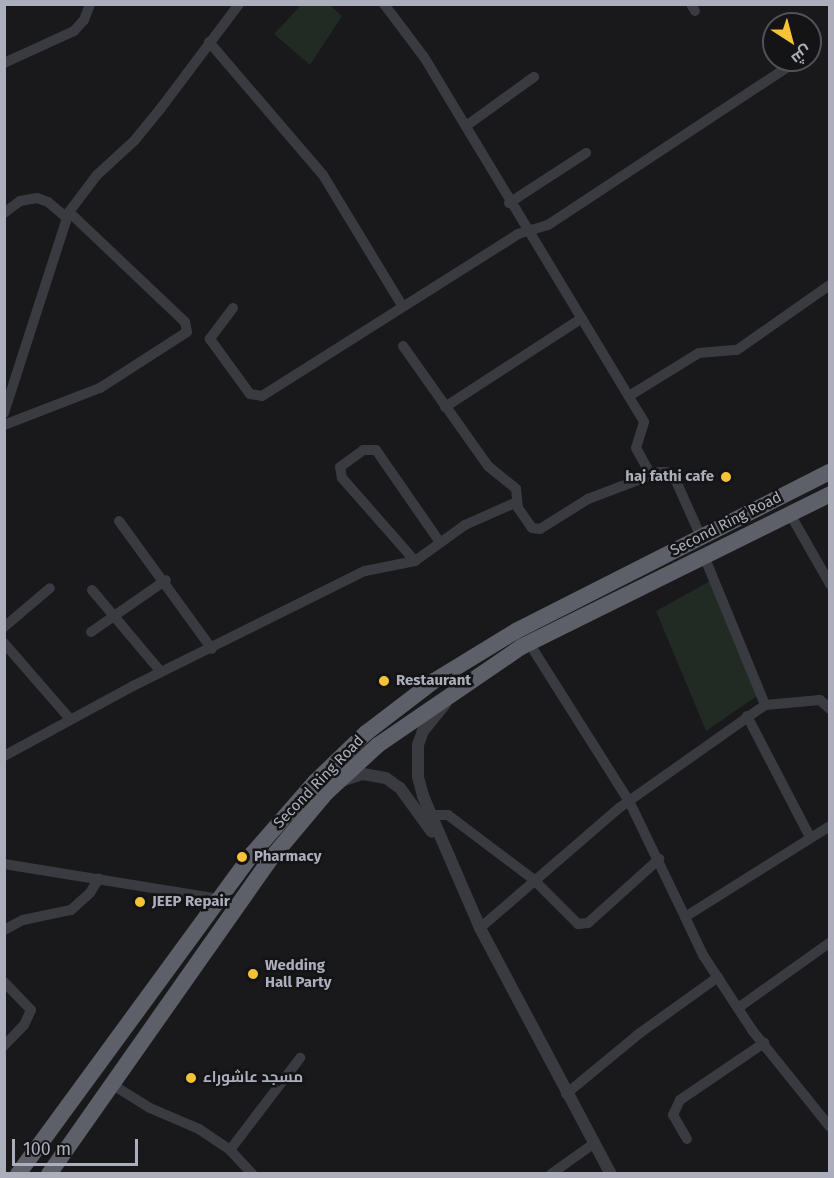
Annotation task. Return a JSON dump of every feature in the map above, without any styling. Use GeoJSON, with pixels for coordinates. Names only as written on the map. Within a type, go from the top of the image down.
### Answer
{"type":"FeatureCollection","features":[{"type":"Feature","properties":{"kind":"highway","name":"Second Ring Road"},"geometry":{"type":"LineString","coordinates":[[18,1173],[219,899],[315,782],[405,702],[516,631],[830,472]]}},
{"type":"Feature","properties":{"kind":"highway","name":"Second Ring Road"},"geometry":{"type":"LineString","coordinates":[[48,1173],[113,1085],[268,862],[337,782],[378,745],[529,643],[830,494]]}},
{"type":"Feature","properties":{"kind":"street"},"geometry":{"type":"LineString","coordinates":[[4,63],[74,31],[84,20],[90,4]]}},
{"type":"Feature","properties":{"kind":"street"},"geometry":{"type":"LineString","coordinates":[[4,413],[68,215],[97,175],[134,141],[161,108],[239,4]]}},
{"type":"Feature","properties":{"kind":"street"},"geometry":{"type":"LineString","coordinates":[[384,4],[411,37],[466,126],[526,231],[629,396],[644,425],[636,443],[638,454],[650,473]]}},
{"type":"Feature","properties":{"kind":"street"},"geometry":{"type":"LineString","coordinates":[[209,42],[323,175],[403,307]]}},
{"type":"Feature","properties":{"kind":"street"},"geometry":{"type":"LineString","coordinates":[[233,308],[210,339],[256,396],[269,393],[526,231],[548,225],[780,72]]}},
{"type":"Feature","properties":{"kind":"street"},"geometry":{"type":"LineString","coordinates":[[466,126],[534,77]]}},
{"type":"Feature","properties":{"kind":"street"},"geometry":{"type":"LineString","coordinates":[[509,203],[586,153]]}},
{"type":"Feature","properties":{"kind":"street"},"geometry":{"type":"LineString","coordinates":[[4,213],[20,201],[37,198],[68,215],[185,322],[187,332],[100,388],[4,425]]}},
{"type":"Feature","properties":{"kind":"street"},"geometry":{"type":"LineString","coordinates":[[629,396],[699,353],[737,350],[830,285]]}},
{"type":"Feature","properties":{"kind":"street"},"geometry":{"type":"LineString","coordinates":[[446,407],[582,318]]}},
{"type":"Feature","properties":{"kind":"street"},"geometry":{"type":"LineString","coordinates":[[403,346],[488,466],[516,489],[517,502],[532,528],[540,529],[588,500],[650,473],[667,472],[676,481],[701,537]]}},
{"type":"Feature","properties":{"kind":"street"},"geometry":{"type":"LineString","coordinates":[[415,561],[342,478],[340,467],[363,450],[376,450],[439,541]]}},
{"type":"Feature","properties":{"kind":"street"},"geometry":{"type":"LineString","coordinates":[[4,756],[161,672],[212,649],[365,571],[415,561],[439,541],[517,502]]}},
{"type":"Feature","properties":{"kind":"street"},"geometry":{"type":"LineString","coordinates":[[790,514],[830,584]]}},
{"type":"Feature","properties":{"kind":"street"},"geometry":{"type":"LineString","coordinates":[[119,521],[166,580],[212,649]]}},
{"type":"Feature","properties":{"kind":"street"},"geometry":{"type":"LineString","coordinates":[[704,556],[765,705]]}},
{"type":"Feature","properties":{"kind":"street"},"geometry":{"type":"LineString","coordinates":[[91,632],[166,580]]}},
{"type":"Feature","properties":{"kind":"street"},"geometry":{"type":"LineString","coordinates":[[4,627],[50,588]]}},
{"type":"Feature","properties":{"kind":"street"},"geometry":{"type":"LineString","coordinates":[[92,590],[161,672]]}},
{"type":"Feature","properties":{"kind":"street"},"geometry":{"type":"LineString","coordinates":[[4,643],[70,719]]}},
{"type":"Feature","properties":{"kind":"street"},"geometry":{"type":"LineString","coordinates":[[529,643],[629,801],[659,859],[685,917],[718,977],[764,1043],[830,1127]]}},
{"type":"Feature","properties":{"kind":"street"},"geometry":{"type":"LineString","coordinates":[[464,686],[429,723],[418,745],[418,777],[430,815],[480,928],[566,1094],[611,1173]]}},
{"type":"Feature","properties":{"kind":"street"},"geometry":{"type":"LineString","coordinates":[[480,928],[532,879],[629,801],[747,716],[765,705],[825,697],[830,709]]}},
{"type":"Feature","properties":{"kind":"street"},"geometry":{"type":"LineString","coordinates":[[747,716],[810,837]]}},
{"type":"Feature","properties":{"kind":"street"},"geometry":{"type":"LineString","coordinates":[[337,782],[363,774],[386,778],[400,788],[429,827],[525,1029],[604,1173]]}},
{"type":"Feature","properties":{"kind":"street"},"geometry":{"type":"LineString","coordinates":[[430,815],[448,815],[532,879],[573,921],[583,925],[659,859]]}},
{"type":"Feature","properties":{"kind":"street"},"geometry":{"type":"LineString","coordinates":[[685,917],[830,826]]}},
{"type":"Feature","properties":{"kind":"street"},"geometry":{"type":"LineString","coordinates":[[4,864],[219,899]]}},
{"type":"Feature","properties":{"kind":"street"},"geometry":{"type":"LineString","coordinates":[[4,930],[23,920],[71,910],[90,893],[99,878]]}},
{"type":"Feature","properties":{"kind":"street"},"geometry":{"type":"LineString","coordinates":[[738,1008],[829,943]]}},
{"type":"Feature","properties":{"kind":"street"},"geometry":{"type":"LineString","coordinates":[[566,1094],[640,1033],[718,977]]}},
{"type":"Feature","properties":{"kind":"street"},"geometry":{"type":"LineString","coordinates":[[4,982],[31,1010],[24,1025],[4,1046]]}},
{"type":"Feature","properties":{"kind":"street"},"geometry":{"type":"LineString","coordinates":[[687,1139],[673,1115],[680,1100],[764,1043]]}},
{"type":"Feature","properties":{"kind":"street"},"geometry":{"type":"LineString","coordinates":[[230,1150],[300,1058]]}},
{"type":"Feature","properties":{"kind":"street"},"geometry":{"type":"LineString","coordinates":[[113,1085],[150,1108],[199,1129],[230,1150],[252,1173]]}},
{"type":"Feature","properties":{"kind":"street"},"geometry":{"type":"LineString","coordinates":[[550,1173],[590,1147]]}},
{"type":"Feature","properties":{"kind":"shaded area"},"geometry":{"type":"Polygon","coordinates":[[[301,5],[330,5],[342,16],[310,65],[274,34],[301,5]]]}},
{"type":"Feature","properties":{"kind":"shaded area"},"geometry":{"type":"Polygon","coordinates":[[[712,580],[757,696],[706,731],[656,611],[712,580]]]}},
{"type":"Feature","properties":{"kind":"place","name":"haj fathi cafe"},"geometry":{"type":"Point","coordinates":[726,477]}},
{"type":"Feature","properties":{"kind":"place","name":"Restaurant"},"geometry":{"type":"Point","coordinates":[384,681]}},
{"type":"Feature","properties":{"kind":"place","name":"Pharmacy"},"geometry":{"type":"Point","coordinates":[242,857]}},
{"type":"Feature","properties":{"kind":"place","name":"JEEP Repair"},"geometry":{"type":"Point","coordinates":[140,902]}},
{"type":"Feature","properties":{"kind":"place","name":"Wedding Hall Party"},"geometry":{"type":"Point","coordinates":[253,974]}},
{"type":"Feature","properties":{"kind":"place","name":"مسجد عاشوراء"},"geometry":{"type":"Point","coordinates":[191,1078]}}]}
